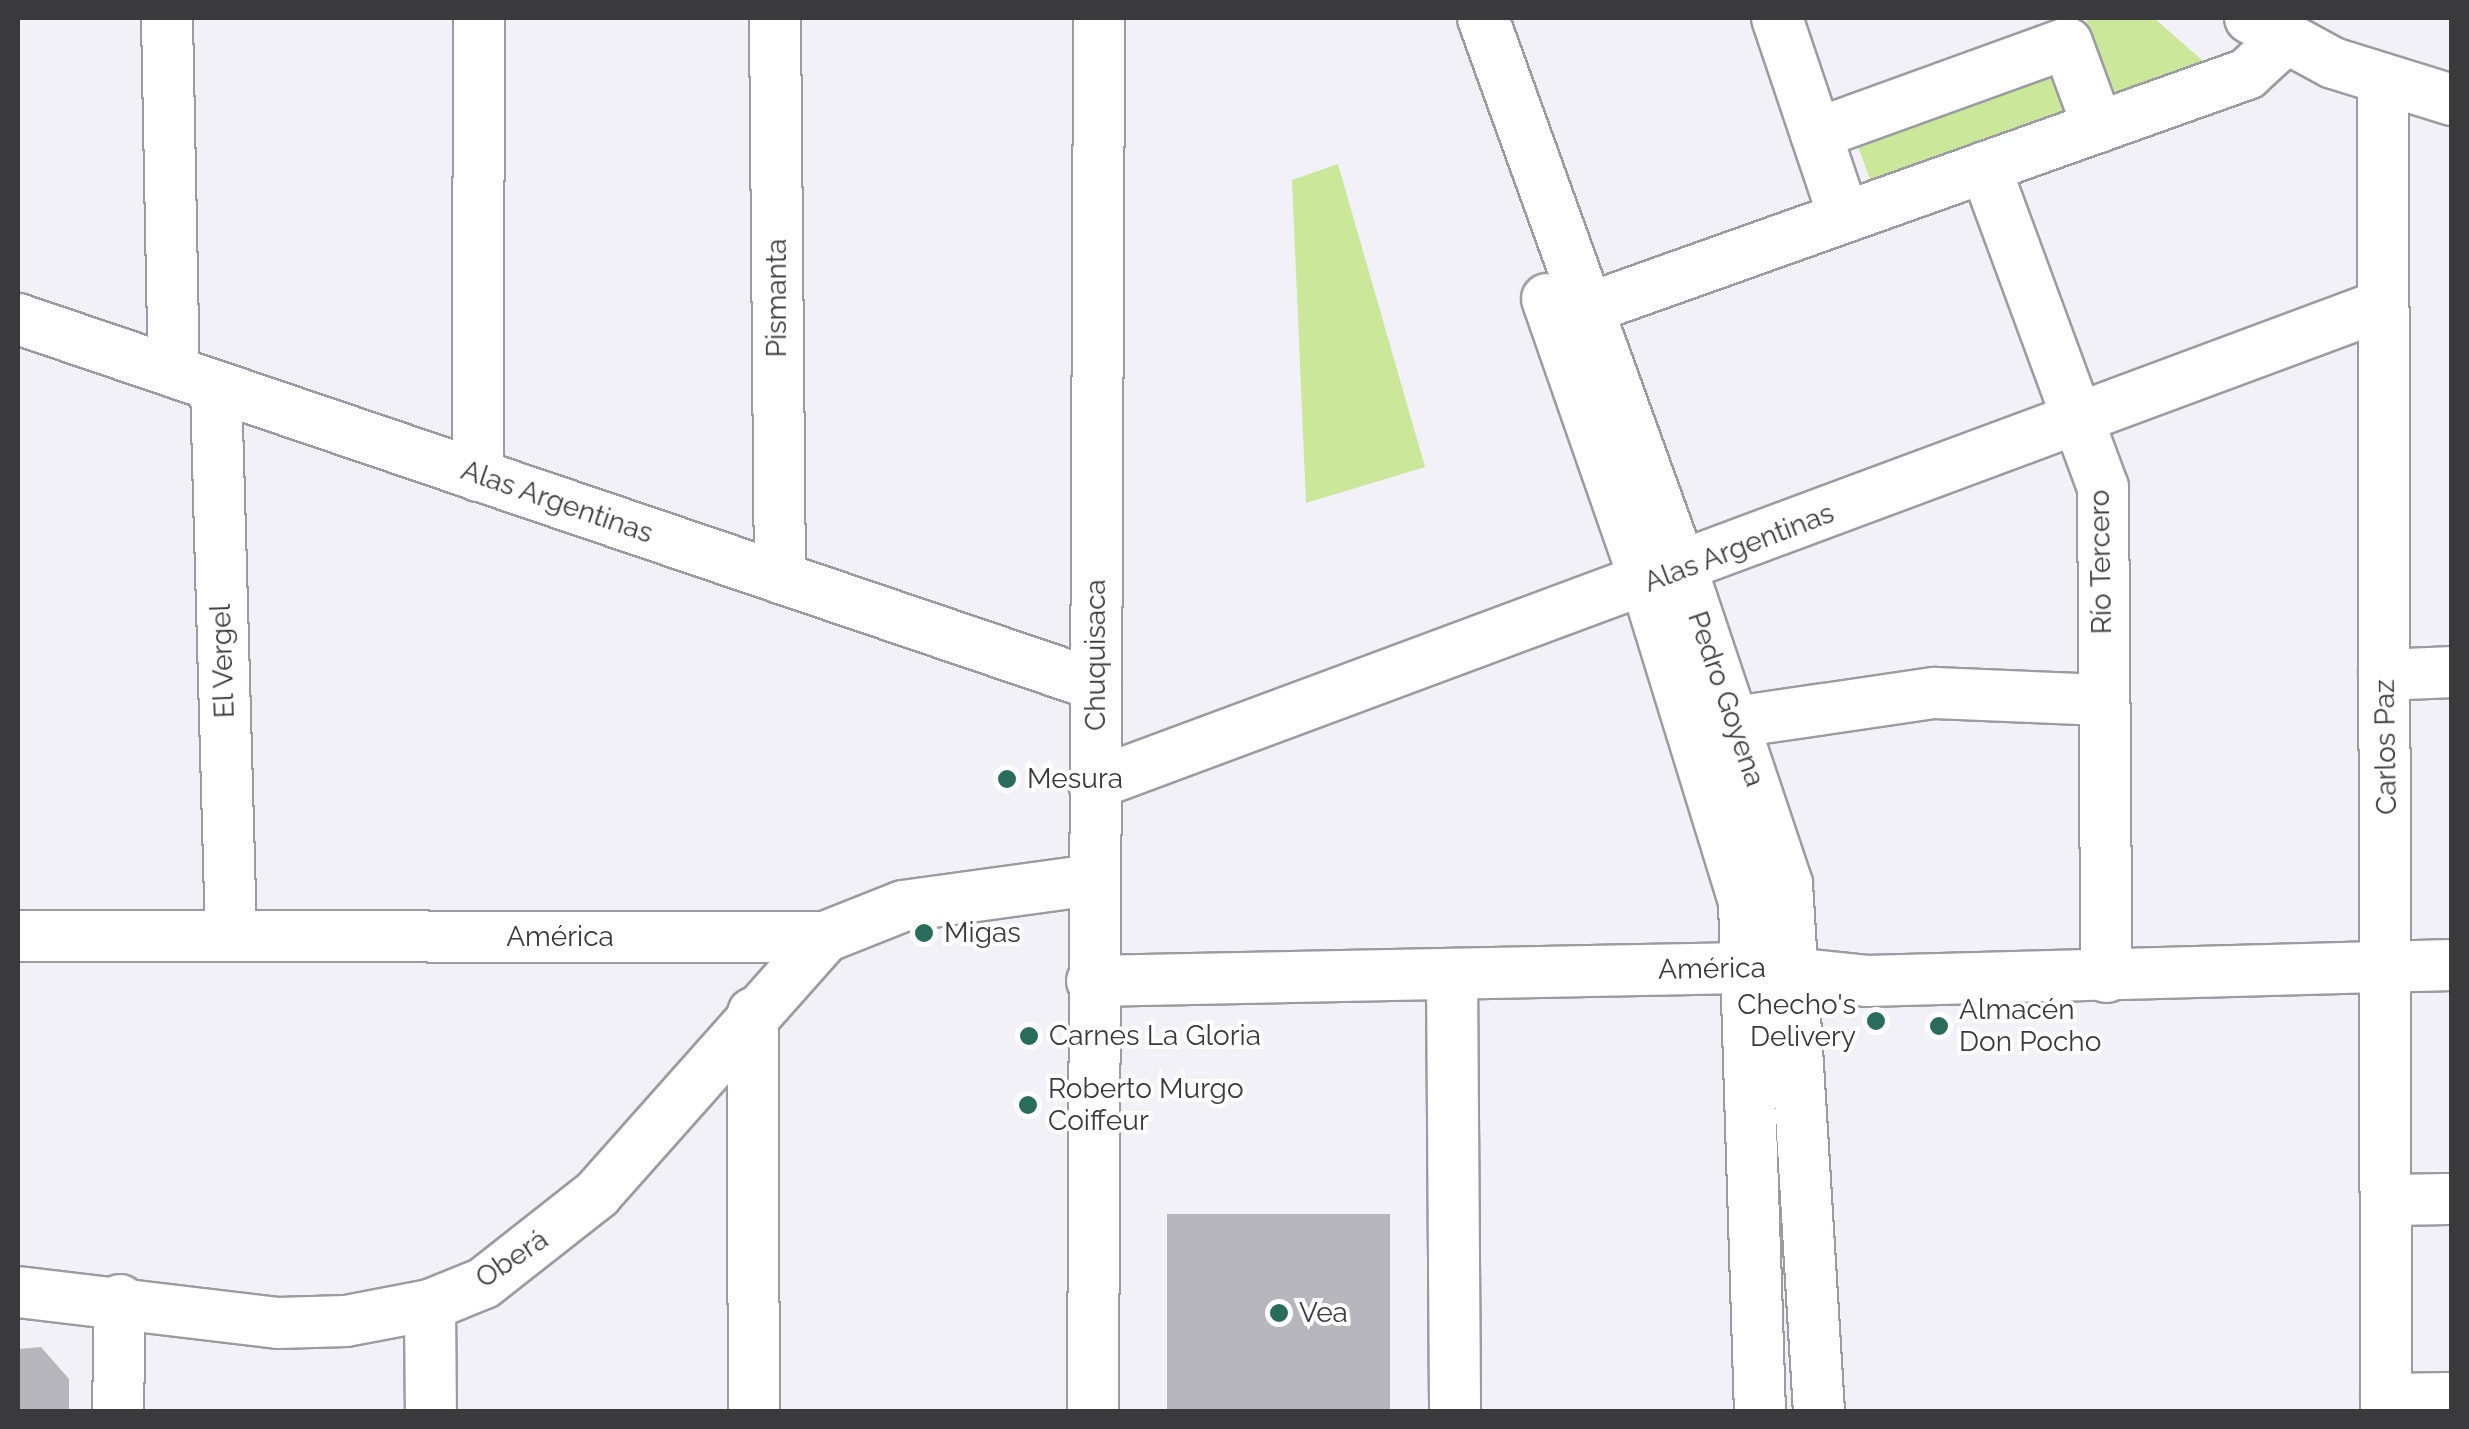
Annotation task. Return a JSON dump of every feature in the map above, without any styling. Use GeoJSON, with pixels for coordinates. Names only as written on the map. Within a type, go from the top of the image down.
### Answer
{"type":"FeatureCollection","features":[{"type":"Feature","properties":{"kind":"street","name":"El Vergel"},"geometry":{"type":"LineString","coordinates":[[167,18],[231,936]]}},
{"type":"Feature","properties":{"kind":"street"},"geometry":{"type":"LineString","coordinates":[[478,18],[478,476]]}},
{"type":"Feature","properties":{"kind":"street","name":"Pismanta"},"geometry":{"type":"LineString","coordinates":[[775,18],[780,578]]}},
{"type":"Feature","properties":{"kind":"street","name":"Chuquisaca"},"geometry":{"type":"LineString","coordinates":[[1093,1412],[1099,18]]}},
{"type":"Feature","properties":{"kind":"street","name":"Pedro Goyena"},"geometry":{"type":"LineString","coordinates":[[1449,18],[1664,576],[1735,722],[1787,884],[1819,1412]]}},
{"type":"Feature","properties":{"kind":"street","name":"Pedro Goyena"},"geometry":{"type":"LineString","coordinates":[[1482,18],[1587,309],[1664,576],[1744,902],[1760,1412]]}},
{"type":"Feature","properties":{"kind":"street"},"geometry":{"type":"LineString","coordinates":[[1777,18],[1844,217]]}},
{"type":"Feature","properties":{"kind":"street"},"geometry":{"type":"LineString","coordinates":[[1587,309],[2247,74],[2267,29],[2383,83],[2452,100]]}},
{"type":"Feature","properties":{"kind":"street"},"geometry":{"type":"LineString","coordinates":[[1816,134],[2067,44],[2098,127]]}},
{"type":"Feature","properties":{"kind":"street","name":"Carlos Paz"},"geometry":{"type":"LineString","coordinates":[[2383,83],[2380,306],[2389,969],[2386,1405]]}},
{"type":"Feature","properties":{"kind":"street","name":"Río Tercero"},"geometry":{"type":"LineString","coordinates":[[1986,167],[2082,419],[2103,486],[2106,977]]}},
{"type":"Feature","properties":{"kind":"street","name":"Alas Argentinas"},"geometry":{"type":"LineString","coordinates":[[1094,784],[1664,576],[2380,306]]}},
{"type":"Feature","properties":{"kind":"street","name":"Alas Argentinas"},"geometry":{"type":"LineString","coordinates":[[18,320],[1096,685]]}},
{"type":"Feature","properties":{"kind":"street"},"geometry":{"type":"LineString","coordinates":[[2384,676],[2452,672]]}},
{"type":"Feature","properties":{"kind":"street"},"geometry":{"type":"LineString","coordinates":[[1735,722],[1860,699],[1935,693],[2104,700]]}},
{"type":"Feature","properties":{"kind":"street","name":"América"},"geometry":{"type":"LineString","coordinates":[[18,936],[825,938],[903,906],[1094,880]]}},
{"type":"Feature","properties":{"kind":"street","name":"Oberá"},"geometry":{"type":"LineString","coordinates":[[18,1292],[120,1300],[278,1324],[346,1321],[430,1304],[484,1283],[598,1194],[754,1013],[825,938]]}},
{"type":"Feature","properties":{"kind":"street","name":"América"},"geometry":{"type":"LineString","coordinates":[[1092,982],[1744,968],[1794,969],[1866,981],[2452,965]]}},
{"type":"Feature","properties":{"kind":"street"},"geometry":{"type":"LineString","coordinates":[[1452,974],[1455,1412]]}},
{"type":"Feature","properties":{"kind":"street"},"geometry":{"type":"LineString","coordinates":[[754,1013],[754,1412]]}},
{"type":"Feature","properties":{"kind":"street"},"geometry":{"type":"LineString","coordinates":[[2389,1200],[2452,1199]]}},
{"type":"Feature","properties":{"kind":"street"},"geometry":{"type":"LineString","coordinates":[[118,1412],[120,1300]]}},
{"type":"Feature","properties":{"kind":"street"},"geometry":{"type":"LineString","coordinates":[[430,1304],[431,1412]]}},
{"type":"Feature","properties":{"kind":"street"},"geometry":{"type":"LineString","coordinates":[[2386,1405],[2452,1398]]}},
{"type":"Feature","properties":{"kind":"green space"},"geometry":{"type":"Polygon","coordinates":[[[2154,18],[2203,61],[2116,95],[2086,21],[2154,18]]]}},
{"type":"Feature","properties":{"kind":"green space"},"geometry":{"type":"Polygon","coordinates":[[[2052,71],[2069,118],[1874,189],[1857,142],[2052,71]]]}},
{"type":"Feature","properties":{"kind":"green space"},"geometry":{"type":"Polygon","coordinates":[[[1338,164],[1425,467],[1306,503],[1292,180],[1338,164]]]}},
{"type":"Feature","properties":{"kind":"building","name":"Vea"},"geometry":{"type":"Polygon","coordinates":[[[1167,1214],[1390,1214],[1390,1412],[1167,1412],[1167,1214]]]}},
{"type":"Feature","properties":{"kind":"building"},"geometry":{"type":"Polygon","coordinates":[[[41,1347],[69,1379],[69,1412],[18,1412],[18,1349],[41,1347]]]}},
{"type":"Feature","properties":{"kind":"place","name":"Mesura"},"geometry":{"type":"Point","coordinates":[1007,779]}},
{"type":"Feature","properties":{"kind":"place","name":"Migas"},"geometry":{"type":"Point","coordinates":[924,933]}},
{"type":"Feature","properties":{"kind":"place","name":"Checho's Delivery"},"geometry":{"type":"Point","coordinates":[1876,1021]}},
{"type":"Feature","properties":{"kind":"place","name":"Almacén Don Pocho"},"geometry":{"type":"Point","coordinates":[1939,1026]}},
{"type":"Feature","properties":{"kind":"place","name":"Carnes La Gloria"},"geometry":{"type":"Point","coordinates":[1029,1036]}},
{"type":"Feature","properties":{"kind":"place","name":"Roberto Murgo Coiffeur"},"geometry":{"type":"Point","coordinates":[1028,1105]}},
{"type":"Feature","properties":{"kind":"place","name":"Vea"},"geometry":{"type":"Point","coordinates":[1279,1313]}}]}
